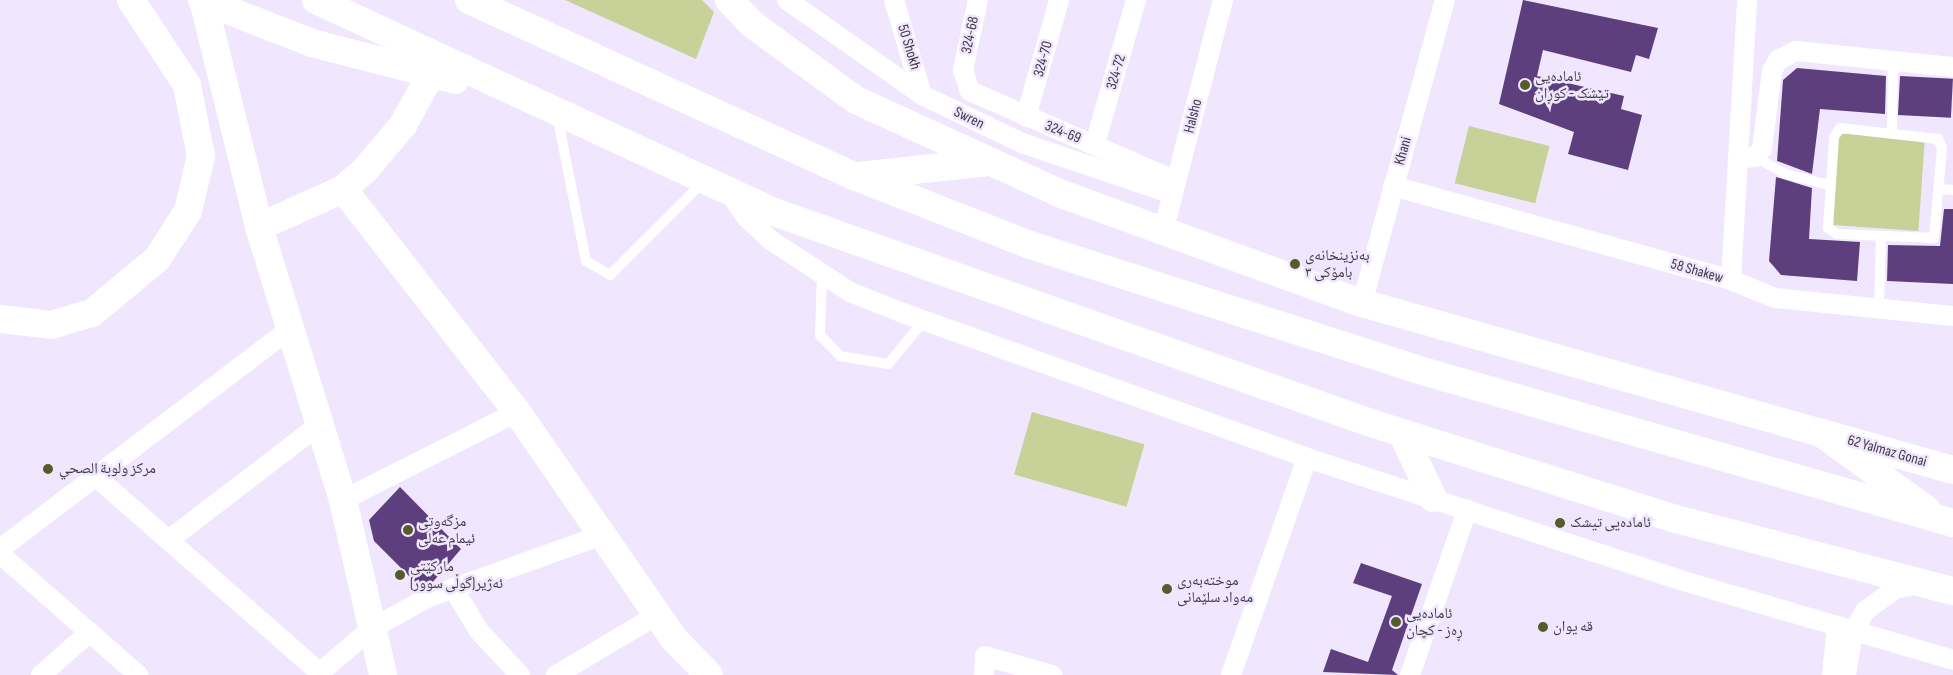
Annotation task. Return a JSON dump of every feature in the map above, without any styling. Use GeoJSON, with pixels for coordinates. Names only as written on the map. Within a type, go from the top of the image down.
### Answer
{"type":"FeatureCollection","features":[{"type":"Feature","properties":{"kind":"main road"},"geometry":{"type":"LineString","coordinates":[[0,319],[51,325],[92,313],[157,260],[188,211],[201,156],[187,85],[131,0]]}},
{"type":"Feature","properties":{"kind":"main road"},"geometry":{"type":"LineString","coordinates":[[202,0],[312,43],[516,96]]}},
{"type":"Feature","properties":{"kind":"main road"},"geometry":{"type":"LineString","coordinates":[[202,0],[259,227],[293,327],[319,425],[343,500],[371,630],[383,675]]}},
{"type":"Feature","properties":{"kind":"main road"},"geometry":{"type":"LineString","coordinates":[[316,0],[516,96],[774,212],[1402,433],[1676,519],[1953,592]]}},
{"type":"Feature","properties":{"kind":"main road"},"geometry":{"type":"LineString","coordinates":[[469,0],[488,6],[854,176],[1030,245],[1426,372],[1946,521]]}},
{"type":"Feature","properties":{"kind":"main road","name":"62 Yalmaz Gonai"},"geometry":{"type":"LineString","coordinates":[[729,0],[752,24],[856,100],[1059,194],[1362,303],[1953,470]]}},
{"type":"Feature","properties":{"kind":"main road"},"geometry":{"type":"LineString","coordinates":[[259,227],[343,190],[403,125],[431,74]]}},
{"type":"Feature","properties":{"kind":"main road"},"geometry":{"type":"LineString","coordinates":[[854,176],[990,162]]}},
{"type":"Feature","properties":{"kind":"main road"},"geometry":{"type":"LineString","coordinates":[[343,190],[517,412],[657,615],[709,675]]}},
{"type":"Feature","properties":{"kind":"main road"},"geometry":{"type":"LineString","coordinates":[[1402,433],[1433,498]]}},
{"type":"Feature","properties":{"kind":"main road"},"geometry":{"type":"LineString","coordinates":[[1821,433],[1946,521]]}},
{"type":"Feature","properties":{"kind":"street","name":"Swren"},"geometry":{"type":"LineString","coordinates":[[786,0],[922,95],[1022,143],[1175,187]]}},
{"type":"Feature","properties":{"kind":"street","name":"50 Shokh"},"geometry":{"type":"LineString","coordinates":[[894,0],[922,95]]}},
{"type":"Feature","properties":{"kind":"street","name":"324-70"},"geometry":{"type":"LineString","coordinates":[[1026,117],[1059,0]]}},
{"type":"Feature","properties":{"kind":"street","name":"324-72"},"geometry":{"type":"LineString","coordinates":[[1095,144],[1136,0]]}},
{"type":"Feature","properties":{"kind":"street","name":"Halsho"},"geometry":{"type":"LineString","coordinates":[[1163,232],[1223,0]]}},
{"type":"Feature","properties":{"kind":"street","name":"Khani"},"geometry":{"type":"LineString","coordinates":[[1362,303],[1445,0]]}},
{"type":"Feature","properties":{"kind":"street","name":"58 Shakew"},"geometry":{"type":"LineString","coordinates":[[1393,186],[1730,280],[1746,158],[1747,0]]}},
{"type":"Feature","properties":{"kind":"street","name":"324-68"},"geometry":{"type":"LineString","coordinates":[[963,70],[974,3]]}},
{"type":"Feature","properties":{"kind":"street"},"geometry":{"type":"LineString","coordinates":[[1746,158],[1762,149],[1772,71],[1778,60],[1796,51],[1953,67]]}},
{"type":"Feature","properties":{"kind":"street","name":"324-69"},"geometry":{"type":"LineString","coordinates":[[963,70],[970,91],[1026,117],[1095,144],[1175,187]]}},
{"type":"Feature","properties":{"kind":"street"},"geometry":{"type":"LineString","coordinates":[[716,185],[765,235],[822,275],[850,292],[924,321],[1307,458],[1845,629],[1953,660]]}},
{"type":"Feature","properties":{"kind":"street"},"geometry":{"type":"LineString","coordinates":[[1730,280],[1775,298],[1953,316]]}},
{"type":"Feature","properties":{"kind":"street"},"geometry":{"type":"LineString","coordinates":[[0,549],[94,474],[293,327]]}},
{"type":"Feature","properties":{"kind":"street"},"geometry":{"type":"LineString","coordinates":[[343,500],[517,412]]}},
{"type":"Feature","properties":{"kind":"street"},"geometry":{"type":"LineString","coordinates":[[170,539],[319,425]]}},
{"type":"Feature","properties":{"kind":"street"},"geometry":{"type":"LineString","coordinates":[[1231,675],[1307,458]]}},
{"type":"Feature","properties":{"kind":"street"},"geometry":{"type":"LineString","coordinates":[[94,474],[170,539],[318,673],[371,630],[452,588],[602,535]]}},
{"type":"Feature","properties":{"kind":"street"},"geometry":{"type":"LineString","coordinates":[[1410,675],[1467,510]]}},
{"type":"Feature","properties":{"kind":"street"},"geometry":{"type":"LineString","coordinates":[[0,554],[138,675]]}},
{"type":"Feature","properties":{"kind":"street"},"geometry":{"type":"LineString","coordinates":[[1832,675],[1845,629],[1884,594],[1920,584]]}},
{"type":"Feature","properties":{"kind":"street"},"geometry":{"type":"LineString","coordinates":[[452,588],[479,631],[520,675]]}},
{"type":"Feature","properties":{"kind":"street"},"geometry":{"type":"LineString","coordinates":[[556,675],[657,615]]}},
{"type":"Feature","properties":{"kind":"street"},"geometry":{"type":"LineString","coordinates":[[1845,629],[1846,675]]}},
{"type":"Feature","properties":{"kind":"street"},"geometry":{"type":"LineString","coordinates":[[41,675],[90,632]]}},
{"type":"Feature","properties":{"kind":"street"},"geometry":{"type":"LineString","coordinates":[[984,675],[985,656],[1052,675]]}},
{"type":"Feature","properties":{"kind":"lane"},"geometry":{"type":"LineString","coordinates":[[1892,134],[1893,61]]}},
{"type":"Feature","properties":{"kind":"lane"},"geometry":{"type":"LineString","coordinates":[[557,114],[586,261],[610,276],[716,185]]}},
{"type":"Feature","properties":{"kind":"lane"},"geometry":{"type":"LineString","coordinates":[[1840,128],[1938,139],[1942,148],[1940,189],[1934,238],[1837,234],[1828,228],[1829,185],[1834,137],[1840,128]]}},
{"type":"Feature","properties":{"kind":"lane"},"geometry":{"type":"LineString","coordinates":[[1746,158],[1786,174],[1829,185]]}},
{"type":"Feature","properties":{"kind":"lane"},"geometry":{"type":"LineString","coordinates":[[1940,189],[1953,190]]}},
{"type":"Feature","properties":{"kind":"lane"},"geometry":{"type":"LineString","coordinates":[[1879,308],[1881,236]]}},
{"type":"Feature","properties":{"kind":"lane"},"geometry":{"type":"LineString","coordinates":[[822,275],[820,335],[840,356],[888,364],[924,321]]}},
{"type":"Feature","properties":{"kind":"green space"},"geometry":{"type":"Polygon","coordinates":[[[565,0],[702,0],[714,12],[696,59],[565,0]]]}},
{"type":"Feature","properties":{"kind":"green space"},"geometry":{"type":"Polygon","coordinates":[[[1469,126],[1550,146],[1535,203],[1455,183],[1469,126]]]}},
{"type":"Feature","properties":{"kind":"green space"},"geometry":{"type":"Polygon","coordinates":[[[1836,133],[1925,139],[1918,231],[1830,225],[1836,133]]]}},
{"type":"Feature","properties":{"kind":"green space"},"geometry":{"type":"Polygon","coordinates":[[[1032,412],[1144,444],[1127,507],[1014,474],[1032,412]]]}},
{"type":"Feature","properties":{"kind":"building","name":"ئامادەیی تیشک - کوڕان"},"geometry":{"type":"Polygon","coordinates":[[[1523,0],[1658,28],[1649,59],[1636,55],[1631,72],[1543,50],[1537,76],[1624,96],[1621,109],[1642,115],[1628,170],[1568,154],[1574,132],[1499,104],[1523,0]]]}},
{"type":"Feature","properties":{"kind":"building"},"geometry":{"type":"Polygon","coordinates":[[[1797,68],[1886,76],[1885,114],[1820,109],[1812,174],[1777,161],[1783,80],[1797,68]]]}},
{"type":"Feature","properties":{"kind":"building"},"geometry":{"type":"Polygon","coordinates":[[[1900,76],[1953,79],[1951,118],[1898,115],[1900,76]]]}},
{"type":"Feature","properties":{"kind":"building"},"geometry":{"type":"Polygon","coordinates":[[[1776,177],[1812,188],[1809,239],[1860,242],[1857,281],[1781,275],[1769,261],[1776,177]]]}},
{"type":"Feature","properties":{"kind":"building"},"geometry":{"type":"Polygon","coordinates":[[[1944,209],[1953,209],[1953,284],[1887,281],[1888,245],[1940,246],[1944,209]]]}},
{"type":"Feature","properties":{"kind":"building","name":"مزگەوتی ئیمام عەلی"},"geometry":{"type":"Polygon","coordinates":[[[400,487],[461,549],[432,583],[421,588],[374,541],[369,520],[400,487]]]}},
{"type":"Feature","properties":{"kind":"building","name":"ئامادەیی ڕەز - کچان"},"geometry":{"type":"Polygon","coordinates":[[[1361,563],[1422,584],[1392,670],[1398,675],[1323,672],[1331,649],[1368,662],[1392,596],[1353,583],[1361,563]]]}},
{"type":"Feature","properties":{"kind":"place","name":"ئامادەیی تیشک - کوڕان"},"geometry":{"type":"Point","coordinates":[1525,85]}},
{"type":"Feature","properties":{"kind":"place","name":"بەنزینخانەی بامۆکی ٣"},"geometry":{"type":"Point","coordinates":[1295,264]}},
{"type":"Feature","properties":{"kind":"place","name":"مركز ولوبة الصحي"},"geometry":{"type":"Point","coordinates":[48,469]}},
{"type":"Feature","properties":{"kind":"place","name":"ئامادەیی تیشک"},"geometry":{"type":"Point","coordinates":[1560,523]}},
{"type":"Feature","properties":{"kind":"place","name":"مزگەوتی ئیمام عەلی"},"geometry":{"type":"Point","coordinates":[408,530]}},
{"type":"Feature","properties":{"kind":"place","name":"مارکێتی ئەژیر(گوڵی سوور)"},"geometry":{"type":"Point","coordinates":[400,575]}},
{"type":"Feature","properties":{"kind":"place","name":"موختەبەری مەواد سلێمانی"},"geometry":{"type":"Point","coordinates":[1167,589]}},
{"type":"Feature","properties":{"kind":"place","name":"ئامادەیی ڕەز - کچان"},"geometry":{"type":"Point","coordinates":[1396,622]}},
{"type":"Feature","properties":{"kind":"place","name":"قه یوان"},"geometry":{"type":"Point","coordinates":[1543,627]}}]}
